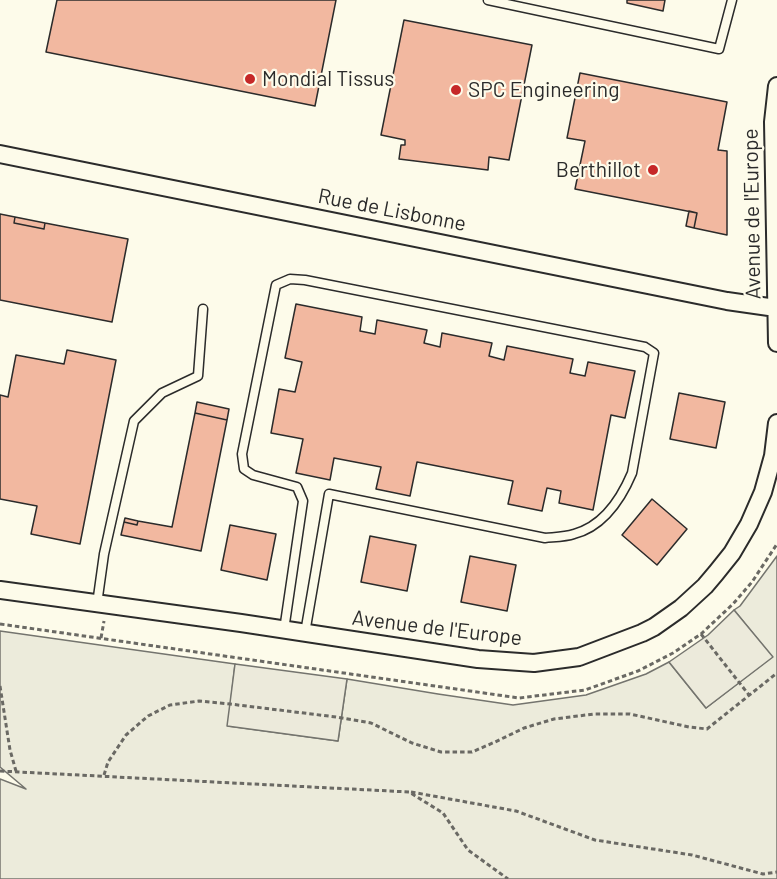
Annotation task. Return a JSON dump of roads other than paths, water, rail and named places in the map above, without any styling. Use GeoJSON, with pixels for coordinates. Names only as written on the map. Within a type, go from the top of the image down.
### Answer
{"type":"FeatureCollection","features":[{"type":"Feature","properties":{"kind":"street","name":"Avenue de l'Europe"},"geometry":{"type":"LineString","coordinates":[[777,86],[773,122],[777,343]]}},
{"type":"Feature","properties":{"kind":"street","name":"Rue de Lisbonne"},"geometry":{"type":"LineString","coordinates":[[0,154],[727,301],[776,308]]}},
{"type":"Feature","properties":{"kind":"street","name":"Avenue de l'Europe"},"geometry":{"type":"LineString","coordinates":[[0,590],[478,659],[534,663],[579,657],[654,627],[681,608],[705,586],[732,553],[749,524],[763,492],[773,456],[777,423]]}},
{"type":"Feature","properties":{"kind":"lane"},"geometry":{"type":"LineString","coordinates":[[488,0],[719,49],[732,0]]}},
{"type":"Feature","properties":{"kind":"lane"},"geometry":{"type":"LineString","coordinates":[[285,630],[303,501],[297,487],[253,475],[244,469],[242,454],[276,285],[290,279],[305,280],[645,347],[654,353],[632,473],[624,491],[611,510],[589,528],[574,534],[545,538],[329,494],[305,633]]}},
{"type":"Feature","properties":{"kind":"lane"},"geometry":{"type":"LineString","coordinates":[[97,604],[104,555],[134,421],[162,393],[198,376],[203,309]]}},
{"type":"Feature","properties":{"kind":"place","name":"Mondial Tissus"},"geometry":{"type":"Point","coordinates":[250,79]}},
{"type":"Feature","properties":{"kind":"place","name":"SPC Engineering"},"geometry":{"type":"Point","coordinates":[456,90]}},
{"type":"Feature","properties":{"kind":"place","name":"Berthillot"},"geometry":{"type":"Point","coordinates":[653,170]}}]}
